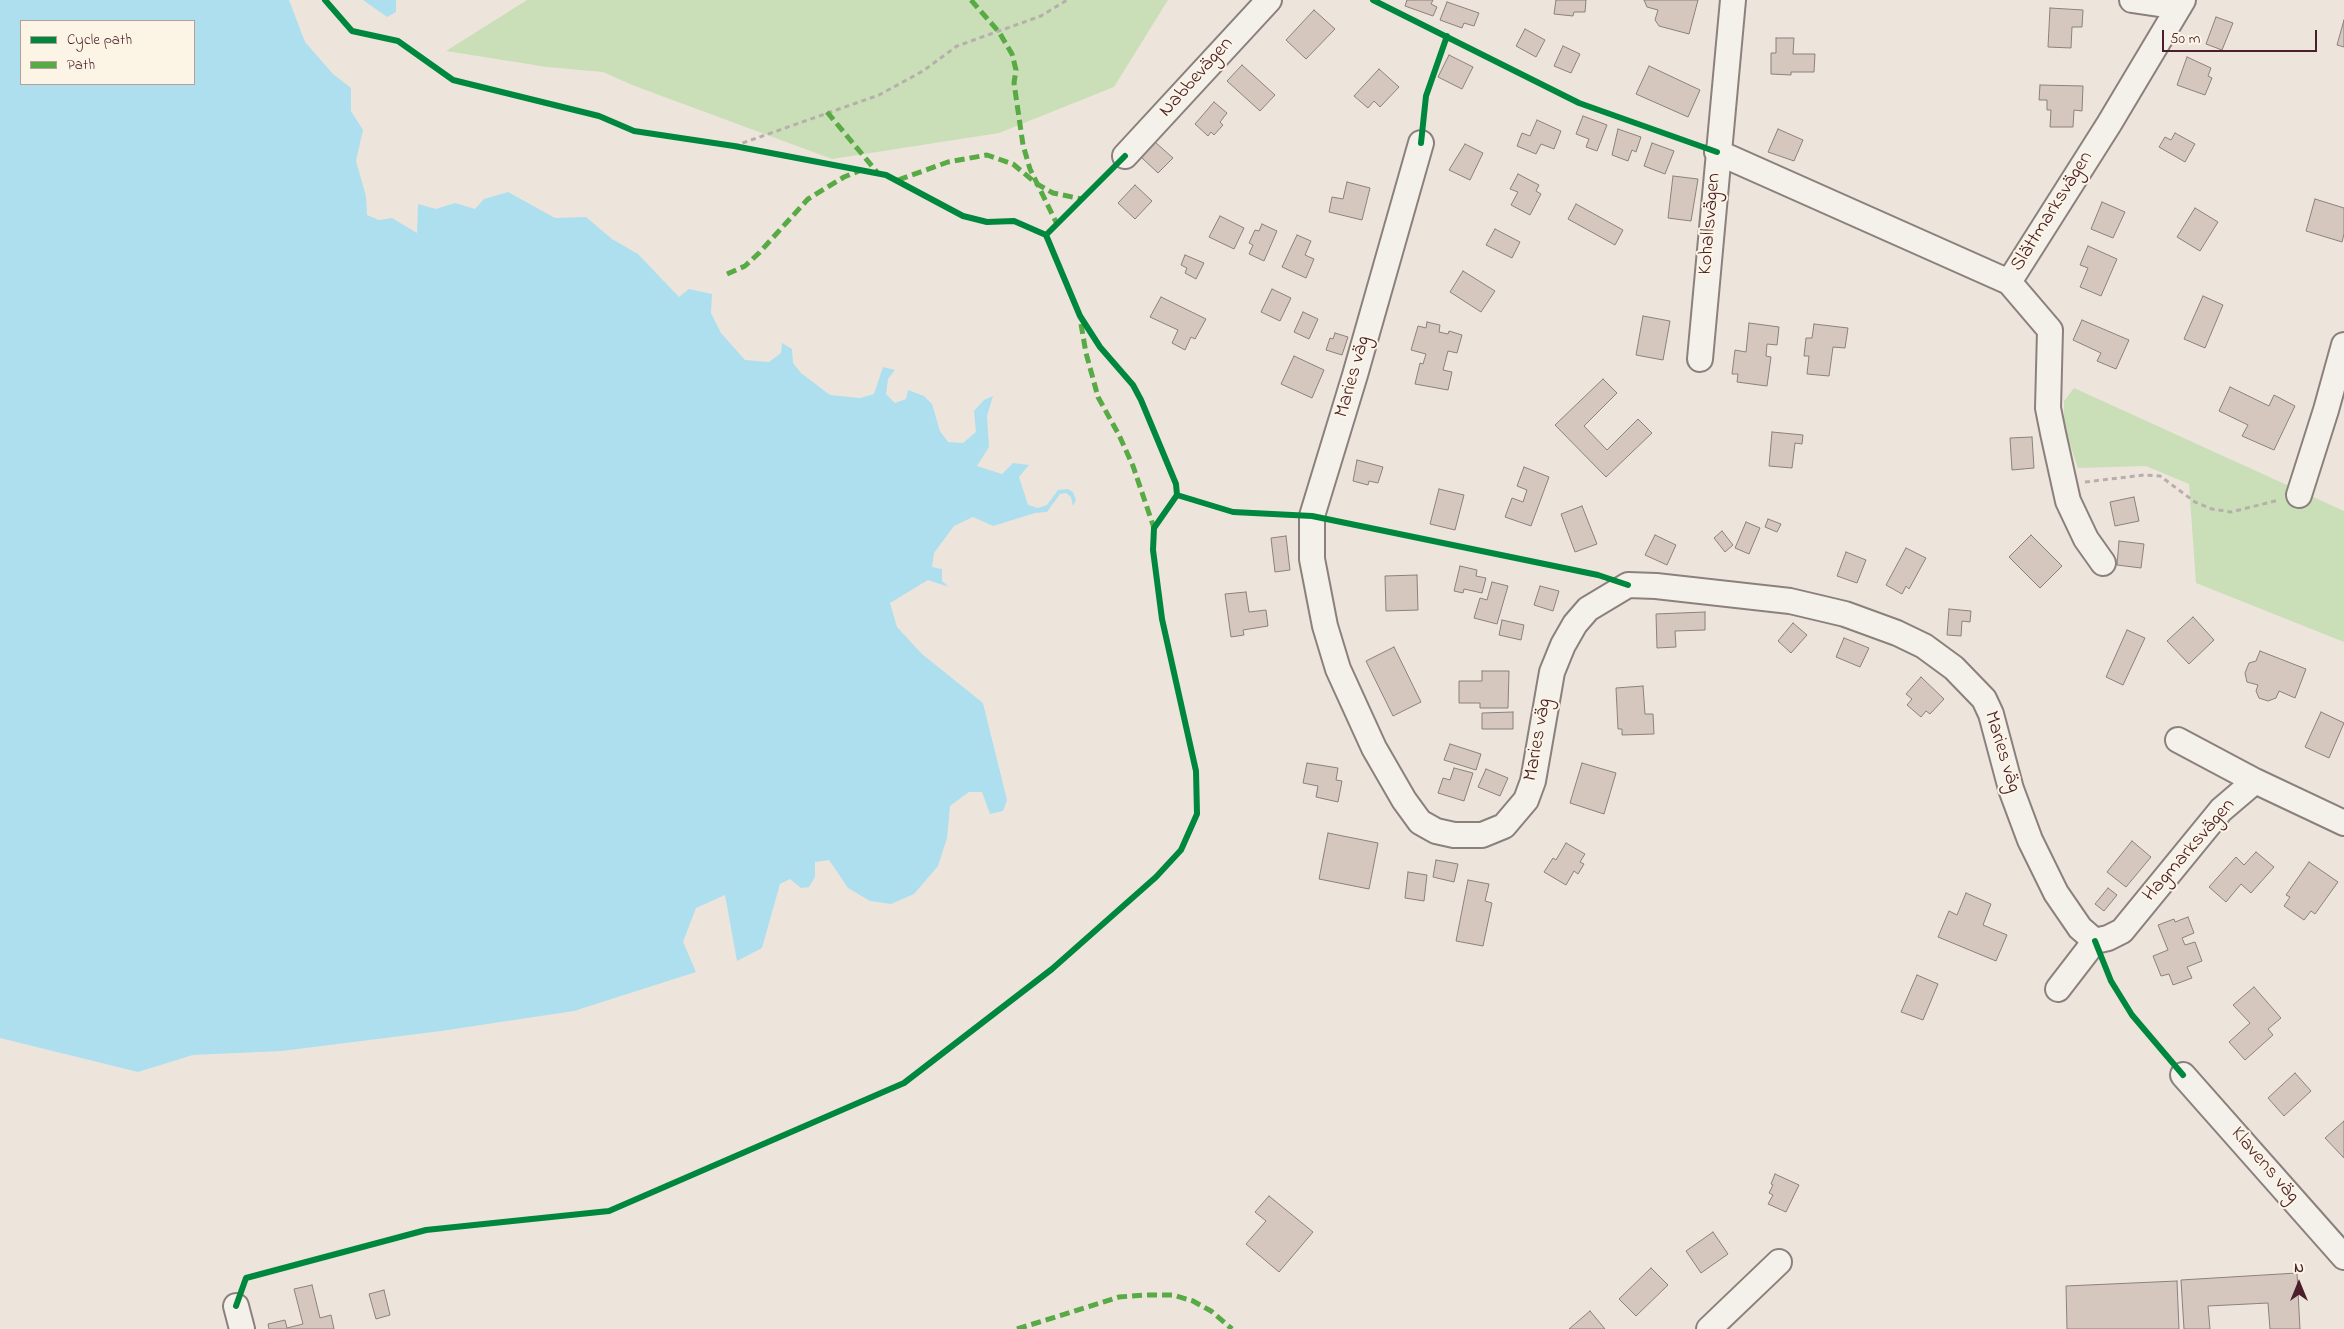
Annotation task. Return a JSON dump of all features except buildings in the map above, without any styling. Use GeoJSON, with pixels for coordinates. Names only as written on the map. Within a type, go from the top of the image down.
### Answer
{"type":"FeatureCollection","features":[{"type":"Feature","properties":{"kind":"street","name":"Nabbevägen"},"geometry":{"type":"LineString","coordinates":[[1125,156],[1269,0]]}},
{"type":"Feature","properties":{"kind":"street","name":"Kohallsvägen"},"geometry":{"type":"LineString","coordinates":[[1700,360],[1732,0]]}},
{"type":"Feature","properties":{"kind":"street","name":"Slättmarksvägen"},"geometry":{"type":"LineString","coordinates":[[2103,563],[2075,517],[2068,501],[2048,408],[2050,330],[2009,282],[2109,124],[2181,4],[2132,0]]}},
{"type":"Feature","properties":{"kind":"street","name":"Maries väg"},"geometry":{"type":"LineString","coordinates":[[1421,142],[1355,375],[1312,516],[1312,559],[1325,626],[1338,669],[1374,748],[1404,800],[1420,822],[1436,831],[1454,835],[1482,835],[1504,826],[1526,800],[1533,781],[1552,672],[1563,645],[1575,624],[1588,609],[1628,585],[1656,586],[1790,601],[1845,614],[1897,633],[1924,646],[1954,668],[1984,699],[1992,714],[2011,788],[2030,840],[2056,893],[2080,928],[2095,941]]}},
{"type":"Feature","properties":{"kind":"street"},"geometry":{"type":"LineString","coordinates":[[1717,152],[2009,282]]}},
{"type":"Feature","properties":{"kind":"street"},"geometry":{"type":"LineString","coordinates":[[2299,495],[2344,345]]}},
{"type":"Feature","properties":{"kind":"street"},"geometry":{"type":"LineString","coordinates":[[2178,740],[2255,781],[2344,823]]}},
{"type":"Feature","properties":{"kind":"street","name":"Hagmarksvägen"},"geometry":{"type":"LineString","coordinates":[[2095,941],[2108,938],[2122,931],[2221,810],[2255,781]]}},
{"type":"Feature","properties":{"kind":"street"},"geometry":{"type":"LineString","coordinates":[[2058,989],[2095,941]]}},
{"type":"Feature","properties":{"kind":"street","name":"Klavens väg"},"geometry":{"type":"LineString","coordinates":[[2183,1075],[2344,1257]]}},
{"type":"Feature","properties":{"kind":"street"},"geometry":{"type":"LineString","coordinates":[[1709,1329],[1779,1262]]}},
{"type":"Feature","properties":{"kind":"street"},"geometry":{"type":"LineString","coordinates":[[236,1306],[242,1329]]}},
{"type":"Feature","properties":{"kind":"path"},"geometry":{"type":"LineString","coordinates":[[734,146],[879,95],[915,76],[956,46],[1041,16],[1067,0]]}},
{"type":"Feature","properties":{"kind":"path"},"geometry":{"type":"LineString","coordinates":[[2065,485],[2144,475],[2160,476],[2195,502],[2212,509],[2231,512],[2299,495]]}},
{"type":"Feature","properties":{"kind":"green space"},"geometry":{"type":"Polygon","coordinates":[[[527,0],[1168,0],[1114,87],[999,133],[832,159],[632,85],[603,72],[547,67],[446,51],[527,0]]]}},
{"type":"Feature","properties":{"kind":"green space"},"geometry":{"type":"Polygon","coordinates":[[[2074,388],[2344,511],[2344,642],[2196,583],[2189,484],[2146,466],[2078,468],[2064,427],[2064,401],[2074,388]]]}},
{"type":"Feature","properties":{"kind":"water"},"geometry":{"type":"Polygon","coordinates":[[[0,0],[289,0],[305,42],[333,74],[351,88],[351,111],[363,130],[356,161],[366,196],[367,215],[379,220],[392,218],[417,233],[418,204],[436,209],[455,203],[475,209],[484,199],[508,192],[555,218],[586,217],[612,239],[638,254],[679,297],[689,289],[712,294],[711,313],[721,333],[745,360],[769,362],[781,353],[782,343],[792,349],[793,363],[801,373],[830,395],[860,398],[874,394],[883,367],[895,370],[888,379],[886,394],[895,403],[906,399],[908,390],[924,396],[932,404],[940,431],[948,442],[963,443],[976,432],[974,411],[984,400],[993,396],[987,416],[989,447],[977,466],[1002,474],[1013,463],[1029,465],[1019,477],[1028,505],[1038,508],[1047,505],[1058,490],[1068,489],[1073,492],[1076,500],[1073,506],[1071,497],[1066,493],[1060,494],[1047,512],[1035,513],[993,526],[973,517],[954,526],[934,553],[932,567],[942,569],[942,581],[949,587],[928,580],[890,603],[897,627],[922,654],[983,703],[1007,800],[1003,811],[990,814],[982,792],[969,792],[950,806],[947,838],[938,866],[914,894],[891,904],[870,901],[848,888],[829,860],[815,862],[815,877],[809,887],[801,888],[790,879],[780,884],[762,948],[737,961],[725,895],[696,908],[683,942],[696,972],[574,1011],[441,1031],[282,1051],[193,1055],[138,1072],[0,1038],[0,0]]]}},
{"type":"Feature","properties":{"kind":"water"},"geometry":{"type":"Polygon","coordinates":[[[363,0],[396,0],[396,12],[387,17],[363,0]]]}},
{"type":"Feature","properties":{"kind":"marked path"},"geometry":{"type":"LineString","coordinates":[[971,0],[999,32],[1012,54],[1016,70],[1014,83],[1023,145],[1030,169],[1057,224]]}},
{"type":"Feature","properties":{"kind":"marked path"},"geometry":{"type":"LineString","coordinates":[[827,112],[877,172]]}},
{"type":"Feature","properties":{"kind":"marked path"},"geometry":{"type":"LineString","coordinates":[[898,180],[948,162],[987,155],[1013,164],[1037,184],[1053,193],[1082,199]]}},
{"type":"Feature","properties":{"kind":"marked path"},"geometry":{"type":"LineString","coordinates":[[727,274],[745,266],[808,199],[844,177],[859,171]]}},
{"type":"Feature","properties":{"kind":"marked path"},"geometry":{"type":"LineString","coordinates":[[1081,324],[1086,353],[1098,397],[1119,435],[1133,466],[1154,528]]}},
{"type":"Feature","properties":{"kind":"marked path"},"geometry":{"type":"LineString","coordinates":[[1017,1329],[1119,1297],[1145,1295],[1173,1295],[1193,1301],[1211,1311],[1232,1329]]}},
{"type":"Feature","properties":{"kind":"cycle path"},"geometry":{"type":"LineString","coordinates":[[236,1306],[246,1278],[426,1230],[609,1211],[904,1083],[1052,969],[1156,877],[1181,850],[1197,814],[1196,771],[1162,619],[1153,550],[1154,528],[1177,495],[1176,484],[1141,400],[1133,385],[1100,347],[1080,316],[1046,235],[1014,221],[987,222],[963,216],[886,175],[734,146],[634,131],[599,116],[453,80],[398,41],[352,31],[325,0]]}},
{"type":"Feature","properties":{"kind":"cycle path"},"geometry":{"type":"LineString","coordinates":[[1373,0],[1579,103],[1717,152]]}},
{"type":"Feature","properties":{"kind":"cycle path"},"geometry":{"type":"LineString","coordinates":[[1421,143],[1426,96],[1447,36]]}},
{"type":"Feature","properties":{"kind":"cycle path"},"geometry":{"type":"LineString","coordinates":[[1046,235],[1125,156]]}},
{"type":"Feature","properties":{"kind":"cycle path"},"geometry":{"type":"LineString","coordinates":[[1177,495],[1233,512],[1312,516],[1598,575],[1628,585]]}},
{"type":"Feature","properties":{"kind":"cycle path"},"geometry":{"type":"LineString","coordinates":[[2095,941],[2111,981],[2132,1015],[2183,1075]]}}]}
